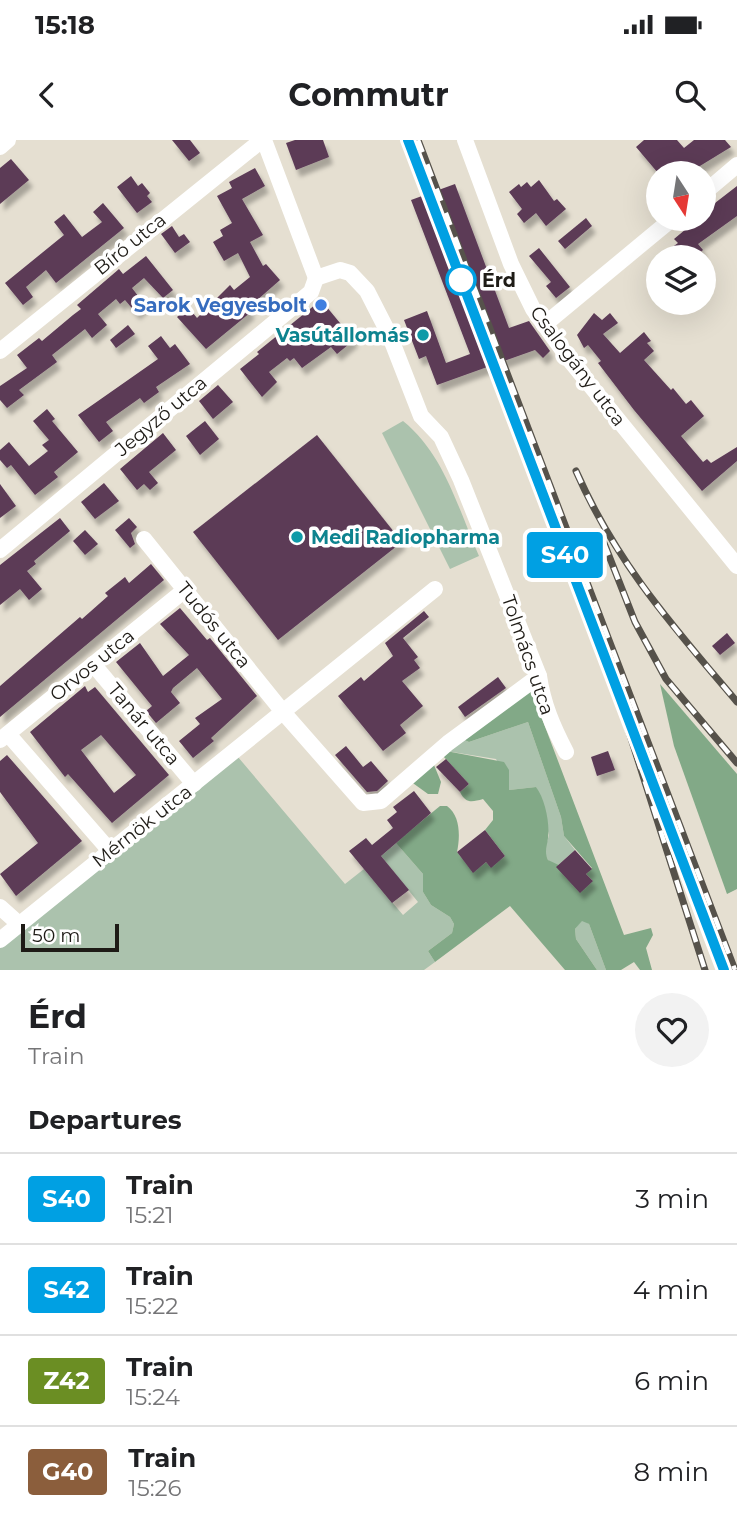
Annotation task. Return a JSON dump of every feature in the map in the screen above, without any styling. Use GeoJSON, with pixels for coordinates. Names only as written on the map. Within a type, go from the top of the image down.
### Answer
{"type":"FeatureCollection","features":[{"type":"Feature","properties":{"kind":"street"},"geometry":{"type":"LineString","coordinates":[[0,146],[8,140]]}},
{"type":"Feature","properties":{"kind":"street"},"geometry":{"type":"LineString","coordinates":[[263,140],[316,278]]}},
{"type":"Feature","properties":{"kind":"street","name":"Bíró utca"},"geometry":{"type":"LineString","coordinates":[[0,351],[263,140]]}},
{"type":"Feature","properties":{"kind":"street","name":"Csalogány utca"},"geometry":{"type":"LineString","coordinates":[[471,143],[511,264],[544,325],[737,566]]}},
{"type":"Feature","properties":{"kind":"street"},"geometry":{"type":"LineString","coordinates":[[716,182],[737,165]]}},
{"type":"Feature","properties":{"kind":"street"},"geometry":{"type":"LineString","coordinates":[[544,325],[658,231]]}},
{"type":"Feature","properties":{"kind":"street","name":"Tolmács utca"},"geometry":{"type":"LineString","coordinates":[[316,278],[340,270],[350,273],[367,290],[389,334],[421,416],[441,437],[461,480],[539,676],[542,699],[566,752]]}},
{"type":"Feature","properties":{"kind":"street","name":"Jegyző utca"},"geometry":{"type":"LineString","coordinates":[[0,550],[310,292],[316,278]]}},
{"type":"Feature","properties":{"kind":"street","name":"Tudós utca"},"geometry":{"type":"LineString","coordinates":[[144,539],[283,712]]}},
{"type":"Feature","properties":{"kind":"street","name":"Orvos utca"},"geometry":{"type":"LineString","coordinates":[[4,737],[186,589]]}},
{"type":"Feature","properties":{"kind":"street","name":"Mérnök utca"},"geometry":{"type":"LineString","coordinates":[[0,940],[435,589]]}},
{"type":"Feature","properties":{"kind":"street","name":"Tanár utca"},"geometry":{"type":"LineString","coordinates":[[93,664],[194,784]]}},
{"type":"Feature","properties":{"kind":"street"},"geometry":{"type":"LineString","coordinates":[[283,712],[355,797],[372,804],[388,796],[448,743],[539,676]]}},
{"type":"Feature","properties":{"kind":"street"},"geometry":{"type":"LineString","coordinates":[[4,737],[110,851]]}},
{"type":"Feature","properties":{"kind":"street"},"geometry":{"type":"LineString","coordinates":[[0,907],[19,924]]}},
{"type":"Feature","properties":{"kind":"green space"},"geometry":{"type":"Polygon","coordinates":[[[403,421],[417,434],[440,466],[479,556],[450,569],[382,433],[403,421]]]}},
{"type":"Feature","properties":{"kind":"green space"},"geometry":{"type":"Polygon","coordinates":[[[660,684],[737,774],[737,889],[727,894],[674,746],[660,684]]]}},
{"type":"Feature","properties":{"kind":"green space"},"geometry":{"type":"Polygon","coordinates":[[[530,687],[624,935],[651,928],[653,935],[646,948],[652,970],[640,970],[634,962],[621,970],[606,970],[589,924],[582,921],[575,929],[576,939],[597,970],[565,970],[510,906],[435,962],[428,951],[452,933],[454,924],[450,917],[431,905],[423,892],[423,874],[396,843],[440,806],[447,806],[457,821],[457,852],[473,872],[486,862],[491,867],[505,856],[485,830],[493,820],[493,811],[483,799],[465,799],[460,792],[469,784],[443,756],[434,765],[441,782],[438,794],[428,794],[410,781],[446,751],[504,762],[509,770],[509,790],[536,787],[547,818],[548,860],[593,881],[586,874],[592,868],[564,836],[561,817],[528,722],[469,742],[462,739],[530,687]]]}},
{"type":"Feature","properties":{"kind":"green space"},"geometry":{"type":"Polygon","coordinates":[[[528,722],[561,817],[564,836],[575,850],[556,867],[544,852],[549,835],[536,787],[509,790],[509,783],[496,759],[446,751],[462,739],[469,742],[528,722]]]}},
{"type":"Feature","properties":{"kind":"green space"},"geometry":{"type":"Polygon","coordinates":[[[238,757],[345,884],[364,869],[403,915],[418,902],[381,856],[396,843],[423,874],[423,892],[431,905],[450,917],[454,924],[452,933],[428,951],[435,962],[424,970],[0,970],[0,945],[238,757]]]}},
{"type":"Feature","properties":{"kind":"green space"},"geometry":{"type":"Polygon","coordinates":[[[582,920],[589,924],[606,970],[597,970],[576,939],[575,929],[582,920]]]}},
{"type":"Feature","properties":{"kind":"building"},"geometry":{"type":"Polygon","coordinates":[[[172,140],[190,140],[200,153],[189,161],[172,140]]]}},
{"type":"Feature","properties":{"kind":"building"},"geometry":{"type":"Polygon","coordinates":[[[295,140],[323,140],[329,157],[296,170],[286,143],[295,140]]]}},
{"type":"Feature","properties":{"kind":"building"},"geometry":{"type":"Polygon","coordinates":[[[644,140],[677,140],[684,148],[694,140],[725,140],[731,147],[708,161],[648,161],[636,147],[644,140]]]}},
{"type":"Feature","properties":{"kind":"building"},"geometry":{"type":"Polygon","coordinates":[[[11,159],[29,180],[0,204],[0,168],[11,159]]]}},
{"type":"Feature","properties":{"kind":"building"},"geometry":{"type":"Polygon","coordinates":[[[255,168],[265,186],[242,199],[263,235],[250,242],[263,266],[266,264],[280,280],[248,308],[251,312],[206,349],[177,317],[188,307],[197,318],[230,285],[234,290],[250,277],[238,253],[224,261],[213,242],[223,236],[220,230],[232,223],[217,196],[232,188],[229,182],[255,168]]]}},
{"type":"Feature","properties":{"kind":"building"},"geometry":{"type":"Polygon","coordinates":[[[131,176],[138,186],[142,183],[150,193],[147,196],[152,202],[137,213],[117,187],[131,176]]]}},
{"type":"Feature","properties":{"kind":"building"},"geometry":{"type":"Polygon","coordinates":[[[539,180],[554,201],[557,199],[566,209],[546,226],[536,213],[524,223],[517,214],[522,209],[509,192],[519,184],[521,187],[527,182],[531,187],[539,180]]]}},
{"type":"Feature","properties":{"kind":"building"},"geometry":{"type":"Polygon","coordinates":[[[455,184],[509,328],[529,321],[550,351],[543,358],[535,350],[437,385],[426,356],[419,359],[404,320],[427,311],[446,363],[470,354],[411,200],[455,184]]]}},
{"type":"Feature","properties":{"kind":"building"},"geometry":{"type":"Polygon","coordinates":[[[737,186],[737,216],[699,245],[675,245],[678,243],[674,239],[684,231],[716,231],[716,202],[737,186]]]}},
{"type":"Feature","properties":{"kind":"building"},"geometry":{"type":"Polygon","coordinates":[[[103,203],[124,228],[56,283],[46,270],[26,287],[33,297],[23,305],[5,283],[64,235],[54,222],[64,214],[82,237],[102,222],[93,212],[103,203]]]}},
{"type":"Feature","properties":{"kind":"building"},"geometry":{"type":"Polygon","coordinates":[[[586,218],[592,226],[565,249],[558,241],[586,218]]]}},
{"type":"Feature","properties":{"kind":"building"},"geometry":{"type":"Polygon","coordinates":[[[172,226],[179,237],[184,234],[190,242],[175,253],[161,234],[172,226]]]}},
{"type":"Feature","properties":{"kind":"building"},"geometry":{"type":"Polygon","coordinates":[[[539,248],[570,287],[556,298],[546,286],[551,282],[529,256],[539,248]]]}},
{"type":"Feature","properties":{"kind":"building"},"geometry":{"type":"Polygon","coordinates":[[[146,256],[173,290],[163,298],[144,278],[132,288],[145,305],[136,313],[125,300],[120,304],[116,299],[98,314],[107,325],[92,338],[85,329],[52,355],[57,362],[19,390],[24,395],[7,408],[0,400],[0,386],[27,368],[17,355],[39,338],[42,341],[81,309],[77,305],[119,269],[123,274],[146,256]]]}},
{"type":"Feature","properties":{"kind":"building"},"geometry":{"type":"Polygon","coordinates":[[[321,300],[354,340],[337,354],[331,347],[302,368],[294,358],[290,361],[287,358],[269,372],[277,382],[262,397],[240,369],[321,300]]]}},
{"type":"Feature","properties":{"kind":"building"},"geometry":{"type":"Polygon","coordinates":[[[594,313],[602,320],[610,313],[618,323],[603,334],[620,353],[644,332],[651,341],[647,343],[654,351],[644,360],[686,404],[691,400],[704,416],[681,436],[703,462],[707,459],[711,463],[737,447],[737,461],[702,491],[634,410],[598,363],[601,361],[588,345],[584,348],[577,335],[594,313]]]}},
{"type":"Feature","properties":{"kind":"building"},"geometry":{"type":"Polygon","coordinates":[[[128,325],[135,334],[116,348],[110,340],[128,325]]]}},
{"type":"Feature","properties":{"kind":"building"},"geometry":{"type":"Polygon","coordinates":[[[161,336],[170,348],[175,344],[190,364],[156,387],[159,392],[144,403],[140,398],[106,422],[113,431],[99,442],[78,415],[158,359],[148,346],[161,336]]]}},
{"type":"Feature","properties":{"kind":"building"},"geometry":{"type":"Polygon","coordinates":[[[218,385],[233,402],[213,419],[199,401],[218,385]]]}},
{"type":"Feature","properties":{"kind":"building"},"geometry":{"type":"Polygon","coordinates":[[[47,409],[55,419],[52,421],[78,452],[54,472],[58,477],[35,495],[11,465],[7,468],[0,460],[0,450],[9,442],[29,466],[48,451],[42,445],[49,440],[33,421],[47,409]]]}},
{"type":"Feature","properties":{"kind":"building"},"geometry":{"type":"Polygon","coordinates":[[[205,421],[219,439],[200,455],[186,436],[205,421]]]}},
{"type":"Feature","properties":{"kind":"building"},"geometry":{"type":"Polygon","coordinates":[[[163,433],[176,450],[149,472],[158,483],[150,490],[144,484],[137,490],[120,469],[163,433]]]}},
{"type":"Feature","properties":{"kind":"building","name":"Medi Radiopharma"},"geometry":{"type":"Polygon","coordinates":[[[317,435],[402,542],[278,640],[193,532],[317,435]]]}},
{"type":"Feature","properties":{"kind":"building"},"geometry":{"type":"Polygon","coordinates":[[[104,483],[119,501],[95,519],[81,502],[104,483]]]}},
{"type":"Feature","properties":{"kind":"building"},"geometry":{"type":"Polygon","coordinates":[[[0,484],[16,506],[0,518],[0,484]]]}},
{"type":"Feature","properties":{"kind":"building"},"geometry":{"type":"Polygon","coordinates":[[[60,518],[70,531],[34,561],[36,564],[27,571],[42,589],[29,600],[20,589],[0,605],[0,565],[60,518]]]}},
{"type":"Feature","properties":{"kind":"building"},"geometry":{"type":"Polygon","coordinates":[[[129,518],[137,527],[131,533],[135,544],[130,548],[115,530],[129,518]]]}},
{"type":"Feature","properties":{"kind":"building"},"geometry":{"type":"Polygon","coordinates":[[[85,530],[98,544],[85,555],[73,541],[85,530]]]}},
{"type":"Feature","properties":{"kind":"building"},"geometry":{"type":"Polygon","coordinates":[[[151,564],[164,580],[0,717],[0,686],[108,596],[105,593],[125,577],[129,583],[151,564]]]}},
{"type":"Feature","properties":{"kind":"building"},"geometry":{"type":"Polygon","coordinates":[[[180,608],[207,640],[210,638],[257,696],[211,738],[214,741],[193,758],[179,741],[200,724],[195,718],[222,699],[197,668],[171,692],[180,703],[156,723],[146,711],[152,706],[116,662],[140,643],[163,676],[189,655],[160,624],[180,608]]]}},
{"type":"Feature","properties":{"kind":"building"},"geometry":{"type":"Polygon","coordinates":[[[424,611],[429,617],[403,638],[418,657],[414,660],[420,668],[402,681],[423,706],[400,725],[406,733],[383,751],[338,696],[361,677],[364,681],[393,656],[385,643],[424,611]]]}},
{"type":"Feature","properties":{"kind":"building"},"geometry":{"type":"Polygon","coordinates":[[[727,633],[735,643],[720,655],[712,646],[727,633]]]}},
{"type":"Feature","properties":{"kind":"building"},"geometry":{"type":"Polygon","coordinates":[[[498,677],[506,688],[465,717],[458,707],[498,677]]]}},
{"type":"Feature","properties":{"kind":"building"},"geometry":{"type":"Polygon","coordinates":[[[85,686],[88,692],[95,687],[169,775],[112,823],[68,774],[65,777],[30,732],[85,686]],[[101,735],[81,750],[114,793],[136,775],[101,735]]]}},
{"type":"Feature","properties":{"kind":"building"},"geometry":{"type":"Polygon","coordinates":[[[346,746],[363,767],[371,761],[388,781],[377,791],[367,792],[335,755],[346,746]]]}},
{"type":"Feature","properties":{"kind":"building"},"geometry":{"type":"Polygon","coordinates":[[[608,751],[615,770],[597,776],[591,757],[608,751]]]}},
{"type":"Feature","properties":{"kind":"building"},"geometry":{"type":"Polygon","coordinates":[[[7,755],[82,841],[16,896],[0,874],[38,843],[0,792],[0,761],[7,755]]]}},
{"type":"Feature","properties":{"kind":"building"},"geometry":{"type":"Polygon","coordinates":[[[446,759],[469,784],[460,792],[436,767],[446,759]]]}},
{"type":"Feature","properties":{"kind":"building"},"geometry":{"type":"Polygon","coordinates":[[[414,791],[431,813],[381,856],[409,890],[392,903],[349,851],[366,838],[372,845],[393,828],[387,820],[397,812],[393,807],[414,791]]]}},
{"type":"Feature","properties":{"kind":"building"},"geometry":{"type":"Polygon","coordinates":[[[485,830],[505,856],[491,868],[486,862],[473,873],[457,852],[485,830]]]}},
{"type":"Feature","properties":{"kind":"building"},"geometry":{"type":"Polygon","coordinates":[[[575,850],[592,869],[586,874],[593,881],[580,893],[556,867],[575,850]]]}},
{"type":"Feature","properties":{"kind":"railway"},"geometry":{"type":"LineString","coordinates":[[418,140],[735,970]]}},
{"type":"Feature","properties":{"kind":"railway"},"geometry":{"type":"LineString","coordinates":[[528,454],[616,690]]}},
{"type":"Feature","properties":{"kind":"railway"},"geometry":{"type":"LineString","coordinates":[[576,471],[609,535],[628,565],[668,620],[737,702]]}},
{"type":"Feature","properties":{"kind":"railway"},"geometry":{"type":"LineString","coordinates":[[604,543],[635,622],[666,679],[737,763]]}},
{"type":"Feature","properties":{"kind":"railway"},"geometry":{"type":"LineString","coordinates":[[613,682],[705,970]]}},
{"type":"Feature","properties":{"kind":"train","name":"S40"},"geometry":{"type":"LineString","coordinates":[[408,140],[724,970]]}},
{"type":"Feature","properties":{"kind":"place","name":"Érd"},"geometry":{"type":"Point","coordinates":[461,280]}},
{"type":"Feature","properties":{"kind":"place","name":"Sarok Vegyesbolt"},"geometry":{"type":"Point","coordinates":[321,305]}},
{"type":"Feature","properties":{"kind":"place","name":"Vasútállomás"},"geometry":{"type":"Point","coordinates":[423,335]}},
{"type":"Feature","properties":{"kind":"place","name":"Medi Radiopharma"},"geometry":{"type":"Point","coordinates":[297,537]}}]}
